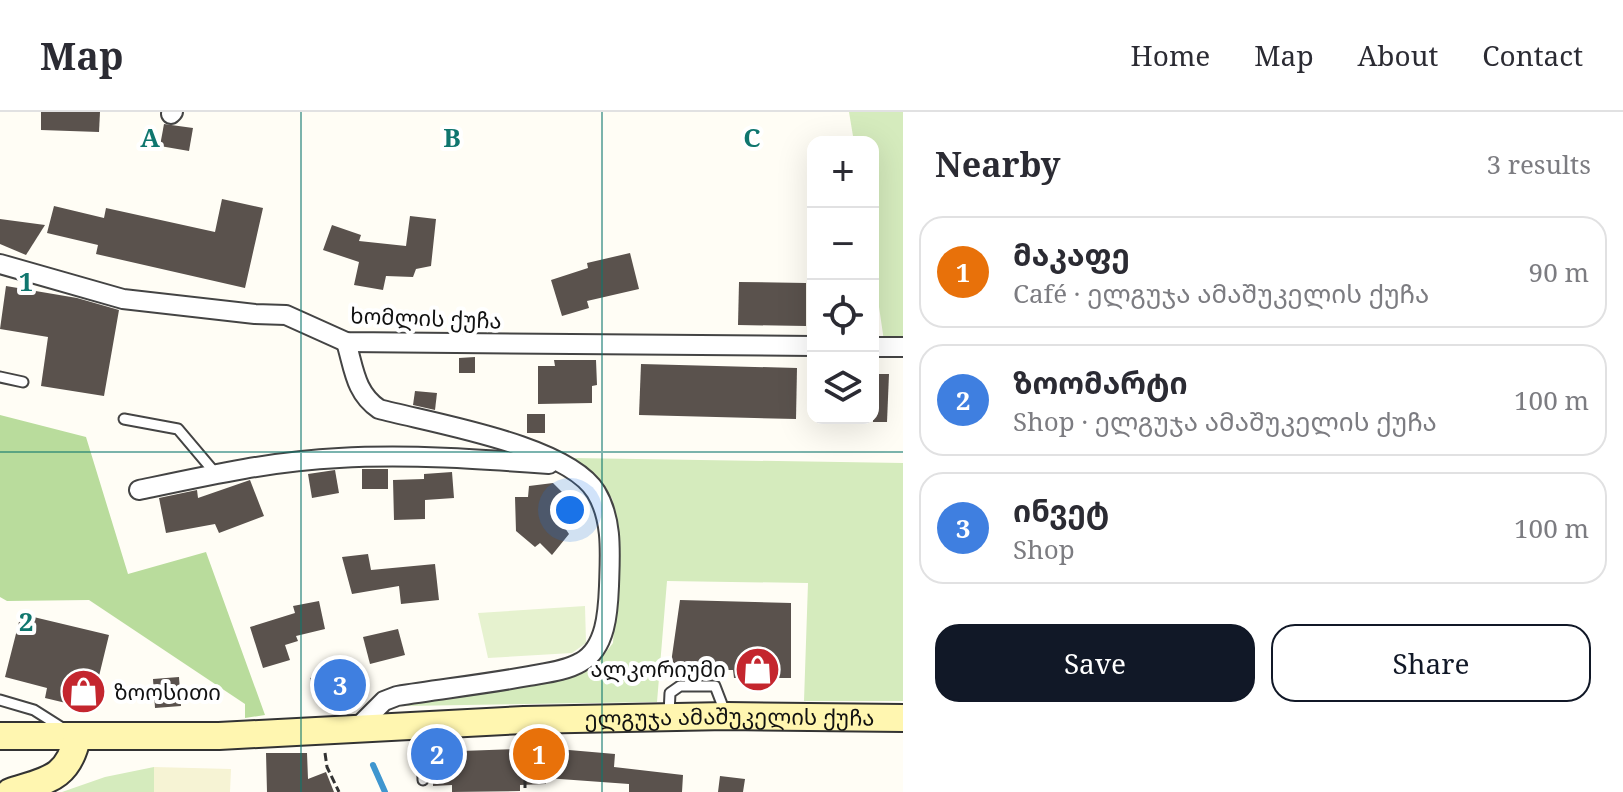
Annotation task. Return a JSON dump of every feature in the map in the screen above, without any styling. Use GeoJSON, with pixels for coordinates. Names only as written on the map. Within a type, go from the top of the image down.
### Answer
{"type":"FeatureCollection","features":[{"type":"Feature","properties":{"kind":"main road","name":"ელგუჯა ამაშუკელის ქუჩა"},"geometry":{"type":"LineString","coordinates":[[0,736],[219,736],[358,727],[669,717],[903,718]]}},
{"type":"Feature","properties":{"kind":"main road"},"geometry":{"type":"LineString","coordinates":[[10,792],[63,771],[73,757],[77,738]]}},
{"type":"Feature","properties":{"kind":"street","name":"ხომლის ქუჩა"},"geometry":{"type":"LineString","coordinates":[[1,267],[123,299],[286,315],[346,342],[807,346]]}},
{"type":"Feature","properties":{"kind":"street"},"geometry":{"type":"LineString","coordinates":[[346,342],[356,384],[367,402],[379,409],[509,440],[575,471],[595,490],[610,536],[609,600],[597,647],[579,664],[397,696],[384,701],[358,727]]}},
{"type":"Feature","properties":{"kind":"street"},"geometry":{"type":"LineString","coordinates":[[879,347],[903,347]]}},
{"type":"Feature","properties":{"kind":"street"},"geometry":{"type":"LineString","coordinates":[[139,490],[216,474],[337,458],[435,457],[564,465]]}},
{"type":"Feature","properties":{"kind":"lane"},"geometry":{"type":"LineString","coordinates":[[0,377],[23,382]]}},
{"type":"Feature","properties":{"kind":"lane"},"geometry":{"type":"LineString","coordinates":[[124,419],[178,429],[216,474]]}},
{"type":"Feature","properties":{"kind":"lane"},"geometry":{"type":"LineString","coordinates":[[0,700],[34,710],[77,738]]}},
{"type":"Feature","properties":{"kind":"lane"},"geometry":{"type":"LineString","coordinates":[[422,725],[423,780]]}},
{"type":"Feature","properties":{"kind":"path"},"geometry":{"type":"LineString","coordinates":[[524,720],[525,792]]}},
{"type":"Feature","properties":{"kind":"path"},"geometry":{"type":"LineString","coordinates":[[327,767],[339,792]]}},
{"type":"Feature","properties":{"kind":"shaded area"},"geometry":{"type":"Polygon","coordinates":[[[154,767],[231,769],[230,792],[154,792],[154,767]]]}},
{"type":"Feature","properties":{"kind":"green space"},"geometry":{"type":"Polygon","coordinates":[[[849,112],[903,112],[903,343],[884,341],[879,307],[879,136],[853,136],[849,112]]]}},
{"type":"Feature","properties":{"kind":"green space"},"geometry":{"type":"Polygon","coordinates":[[[0,415],[86,437],[128,574],[206,552],[265,715],[245,718],[245,704],[89,600],[7,601],[0,597],[0,415]]]}},
{"type":"Feature","properties":{"kind":"green space"},"geometry":{"type":"Polygon","coordinates":[[[573,458],[903,463],[903,701],[804,701],[808,583],[667,581],[657,702],[406,706],[419,701],[555,677],[597,664],[613,643],[619,536],[612,498],[573,458]]]}},
{"type":"Feature","properties":{"kind":"green space"},"geometry":{"type":"Polygon","coordinates":[[[585,606],[586,643],[572,653],[488,658],[478,613],[585,606]]]}},
{"type":"Feature","properties":{"kind":"green space"},"geometry":{"type":"Polygon","coordinates":[[[154,767],[154,792],[62,792],[105,777],[154,767]]]}},
{"type":"Feature","properties":{"kind":"building"},"geometry":{"type":"Polygon","coordinates":[[[41,112],[100,112],[99,132],[41,130],[41,112]]]}},
{"type":"Feature","properties":{"kind":"building"},"geometry":{"type":"Polygon","coordinates":[[[164,124],[193,128],[189,151],[160,146],[164,124]]]}},
{"type":"Feature","properties":{"kind":"building"},"geometry":{"type":"Polygon","coordinates":[[[222,199],[263,208],[245,288],[96,254],[98,245],[47,233],[54,206],[104,218],[106,208],[215,232],[222,199]]]}},
{"type":"Feature","properties":{"kind":"building"},"geometry":{"type":"Polygon","coordinates":[[[410,216],[436,219],[431,266],[416,269],[413,277],[386,276],[383,290],[354,285],[359,262],[323,250],[332,225],[361,235],[359,241],[406,246],[410,216]]]}},
{"type":"Feature","properties":{"kind":"building"},"geometry":{"type":"Polygon","coordinates":[[[0,219],[45,225],[26,255],[0,244],[0,219]]]}},
{"type":"Feature","properties":{"kind":"building"},"geometry":{"type":"Polygon","coordinates":[[[630,253],[639,289],[587,301],[589,308],[562,316],[551,280],[588,268],[587,263],[630,253]]]}},
{"type":"Feature","properties":{"kind":"building"},"geometry":{"type":"Polygon","coordinates":[[[739,282],[806,283],[806,326],[738,325],[739,282]]]}},
{"type":"Feature","properties":{"kind":"building"},"geometry":{"type":"Polygon","coordinates":[[[6,286],[77,298],[119,310],[104,396],[41,386],[48,337],[0,329],[6,286]]]}},
{"type":"Feature","properties":{"kind":"building"},"geometry":{"type":"Polygon","coordinates":[[[475,357],[475,373],[459,373],[459,358],[475,357]]]}},
{"type":"Feature","properties":{"kind":"building"},"geometry":{"type":"Polygon","coordinates":[[[554,360],[596,360],[597,385],[592,386],[592,403],[538,404],[538,366],[555,366],[554,360]]]}},
{"type":"Feature","properties":{"kind":"building"},"geometry":{"type":"Polygon","coordinates":[[[641,364],[797,368],[796,419],[639,415],[641,364]]]}},
{"type":"Feature","properties":{"kind":"building"},"geometry":{"type":"Polygon","coordinates":[[[879,374],[889,374],[887,422],[879,422],[879,374]]]}},
{"type":"Feature","properties":{"kind":"building"},"geometry":{"type":"Polygon","coordinates":[[[415,391],[437,393],[435,410],[413,405],[415,391]]]}},
{"type":"Feature","properties":{"kind":"building"},"geometry":{"type":"Polygon","coordinates":[[[527,414],[545,414],[545,433],[527,433],[527,414]]]}},
{"type":"Feature","properties":{"kind":"building"},"geometry":{"type":"Polygon","coordinates":[[[362,469],[388,469],[388,489],[362,489],[362,469]]]}},
{"type":"Feature","properties":{"kind":"building"},"geometry":{"type":"Polygon","coordinates":[[[335,470],[339,493],[312,498],[308,474],[335,470]]]}},
{"type":"Feature","properties":{"kind":"building"},"geometry":{"type":"Polygon","coordinates":[[[452,472],[454,498],[425,500],[425,519],[394,520],[393,480],[424,479],[424,474],[452,472]]]}},
{"type":"Feature","properties":{"kind":"building"},"geometry":{"type":"Polygon","coordinates":[[[250,480],[264,516],[219,533],[215,524],[166,533],[159,498],[197,490],[198,498],[250,480]]]}},
{"type":"Feature","properties":{"kind":"building"},"geometry":{"type":"Polygon","coordinates":[[[553,483],[564,494],[575,492],[577,506],[561,522],[569,534],[552,555],[540,543],[535,547],[516,531],[515,497],[528,497],[529,486],[553,483]]]}},
{"type":"Feature","properties":{"kind":"building"},"geometry":{"type":"Polygon","coordinates":[[[368,554],[371,570],[435,564],[439,600],[401,604],[399,586],[352,594],[342,557],[368,554]]]}},
{"type":"Feature","properties":{"kind":"building"},"geometry":{"type":"Polygon","coordinates":[[[680,600],[791,603],[791,678],[734,678],[733,670],[670,670],[680,600]]]}},
{"type":"Feature","properties":{"kind":"building"},"geometry":{"type":"Polygon","coordinates":[[[319,601],[325,629],[296,636],[298,641],[285,645],[290,660],[263,668],[250,627],[295,613],[293,606],[319,601]]]}},
{"type":"Feature","properties":{"kind":"building"},"geometry":{"type":"Polygon","coordinates":[[[21,614],[109,635],[91,709],[45,698],[47,688],[5,677],[21,614]]]}},
{"type":"Feature","properties":{"kind":"building"},"geometry":{"type":"Polygon","coordinates":[[[398,629],[405,655],[370,664],[363,637],[398,629]]]}},
{"type":"Feature","properties":{"kind":"building"},"geometry":{"type":"Polygon","coordinates":[[[341,672],[344,689],[314,693],[310,678],[341,672]]]}},
{"type":"Feature","properties":{"kind":"building"},"geometry":{"type":"Polygon","coordinates":[[[179,677],[181,706],[155,708],[153,679],[179,677]]]}},
{"type":"Feature","properties":{"kind":"building"},"geometry":{"type":"Polygon","coordinates":[[[546,748],[615,754],[614,767],[683,775],[682,792],[629,792],[629,784],[546,778],[546,784],[520,785],[520,791],[452,792],[452,785],[433,786],[433,752],[546,748]]]}},
{"type":"Feature","properties":{"kind":"building"},"geometry":{"type":"Polygon","coordinates":[[[266,753],[307,753],[308,779],[326,772],[334,792],[267,792],[266,753]]]}},
{"type":"Feature","properties":{"kind":"building"},"geometry":{"type":"Polygon","coordinates":[[[720,776],[745,779],[743,792],[718,792],[720,776]]]}},
{"type":"Feature","properties":{"kind":"waterway"},"geometry":{"type":"LineString","coordinates":[[373,765],[385,792]]}},
{"type":"Feature","properties":{"kind":"place","name":"ალკორიუმი"},"geometry":{"type":"Point","coordinates":[757,669]}},
{"type":"Feature","properties":{"kind":"place","name":"ინვეტ"},"geometry":{"type":"Point","coordinates":[340,685]}},
{"type":"Feature","properties":{"kind":"place","name":"ზოოსითი"},"geometry":{"type":"Point","coordinates":[83,692]}},
{"type":"Feature","properties":{"kind":"place","name":"ზოომარტი"},"geometry":{"type":"Point","coordinates":[437,754]}},
{"type":"Feature","properties":{"kind":"place","name":"მაკაფე"},"geometry":{"type":"Point","coordinates":[539,754]}}]}
